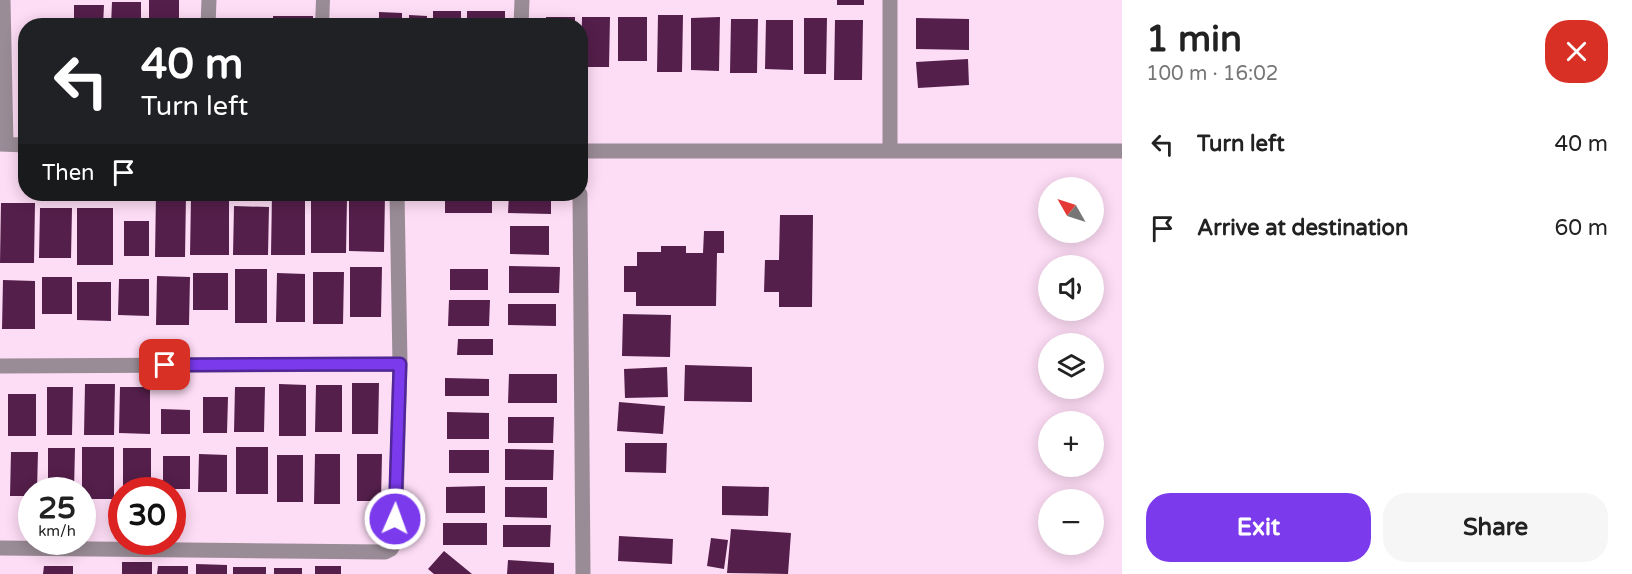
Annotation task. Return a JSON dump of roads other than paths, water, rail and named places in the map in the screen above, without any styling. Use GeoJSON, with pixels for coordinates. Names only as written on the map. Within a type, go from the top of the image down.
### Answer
{"type":"FeatureCollection","features":[{"type":"Feature","properties":{"kind":"street"},"geometry":{"type":"LineString","coordinates":[[3,0],[3,144],[18,145]]}},
{"type":"Feature","properties":{"kind":"street"},"geometry":{"type":"LineString","coordinates":[[208,0],[208,18]]}},
{"type":"Feature","properties":{"kind":"street"},"geometry":{"type":"LineString","coordinates":[[521,18],[522,0]]}},
{"type":"Feature","properties":{"kind":"street"},"geometry":{"type":"LineString","coordinates":[[890,0],[890,149]]}},
{"type":"Feature","properties":{"kind":"street"},"geometry":{"type":"LineString","coordinates":[[588,151],[890,149],[1122,151]]}},
{"type":"Feature","properties":{"kind":"street"},"geometry":{"type":"LineString","coordinates":[[0,548],[385,552],[389,550],[395,542],[400,364],[398,201]]}},
{"type":"Feature","properties":{"kind":"street"},"geometry":{"type":"LineString","coordinates":[[580,201],[583,574]]}},
{"type":"Feature","properties":{"kind":"street"},"geometry":{"type":"LineString","coordinates":[[0,366],[400,364]]}},
{"type":"Feature","properties":{"kind":"lane"},"geometry":{"type":"LineString","coordinates":[[322,0],[322,18]]}}]}
